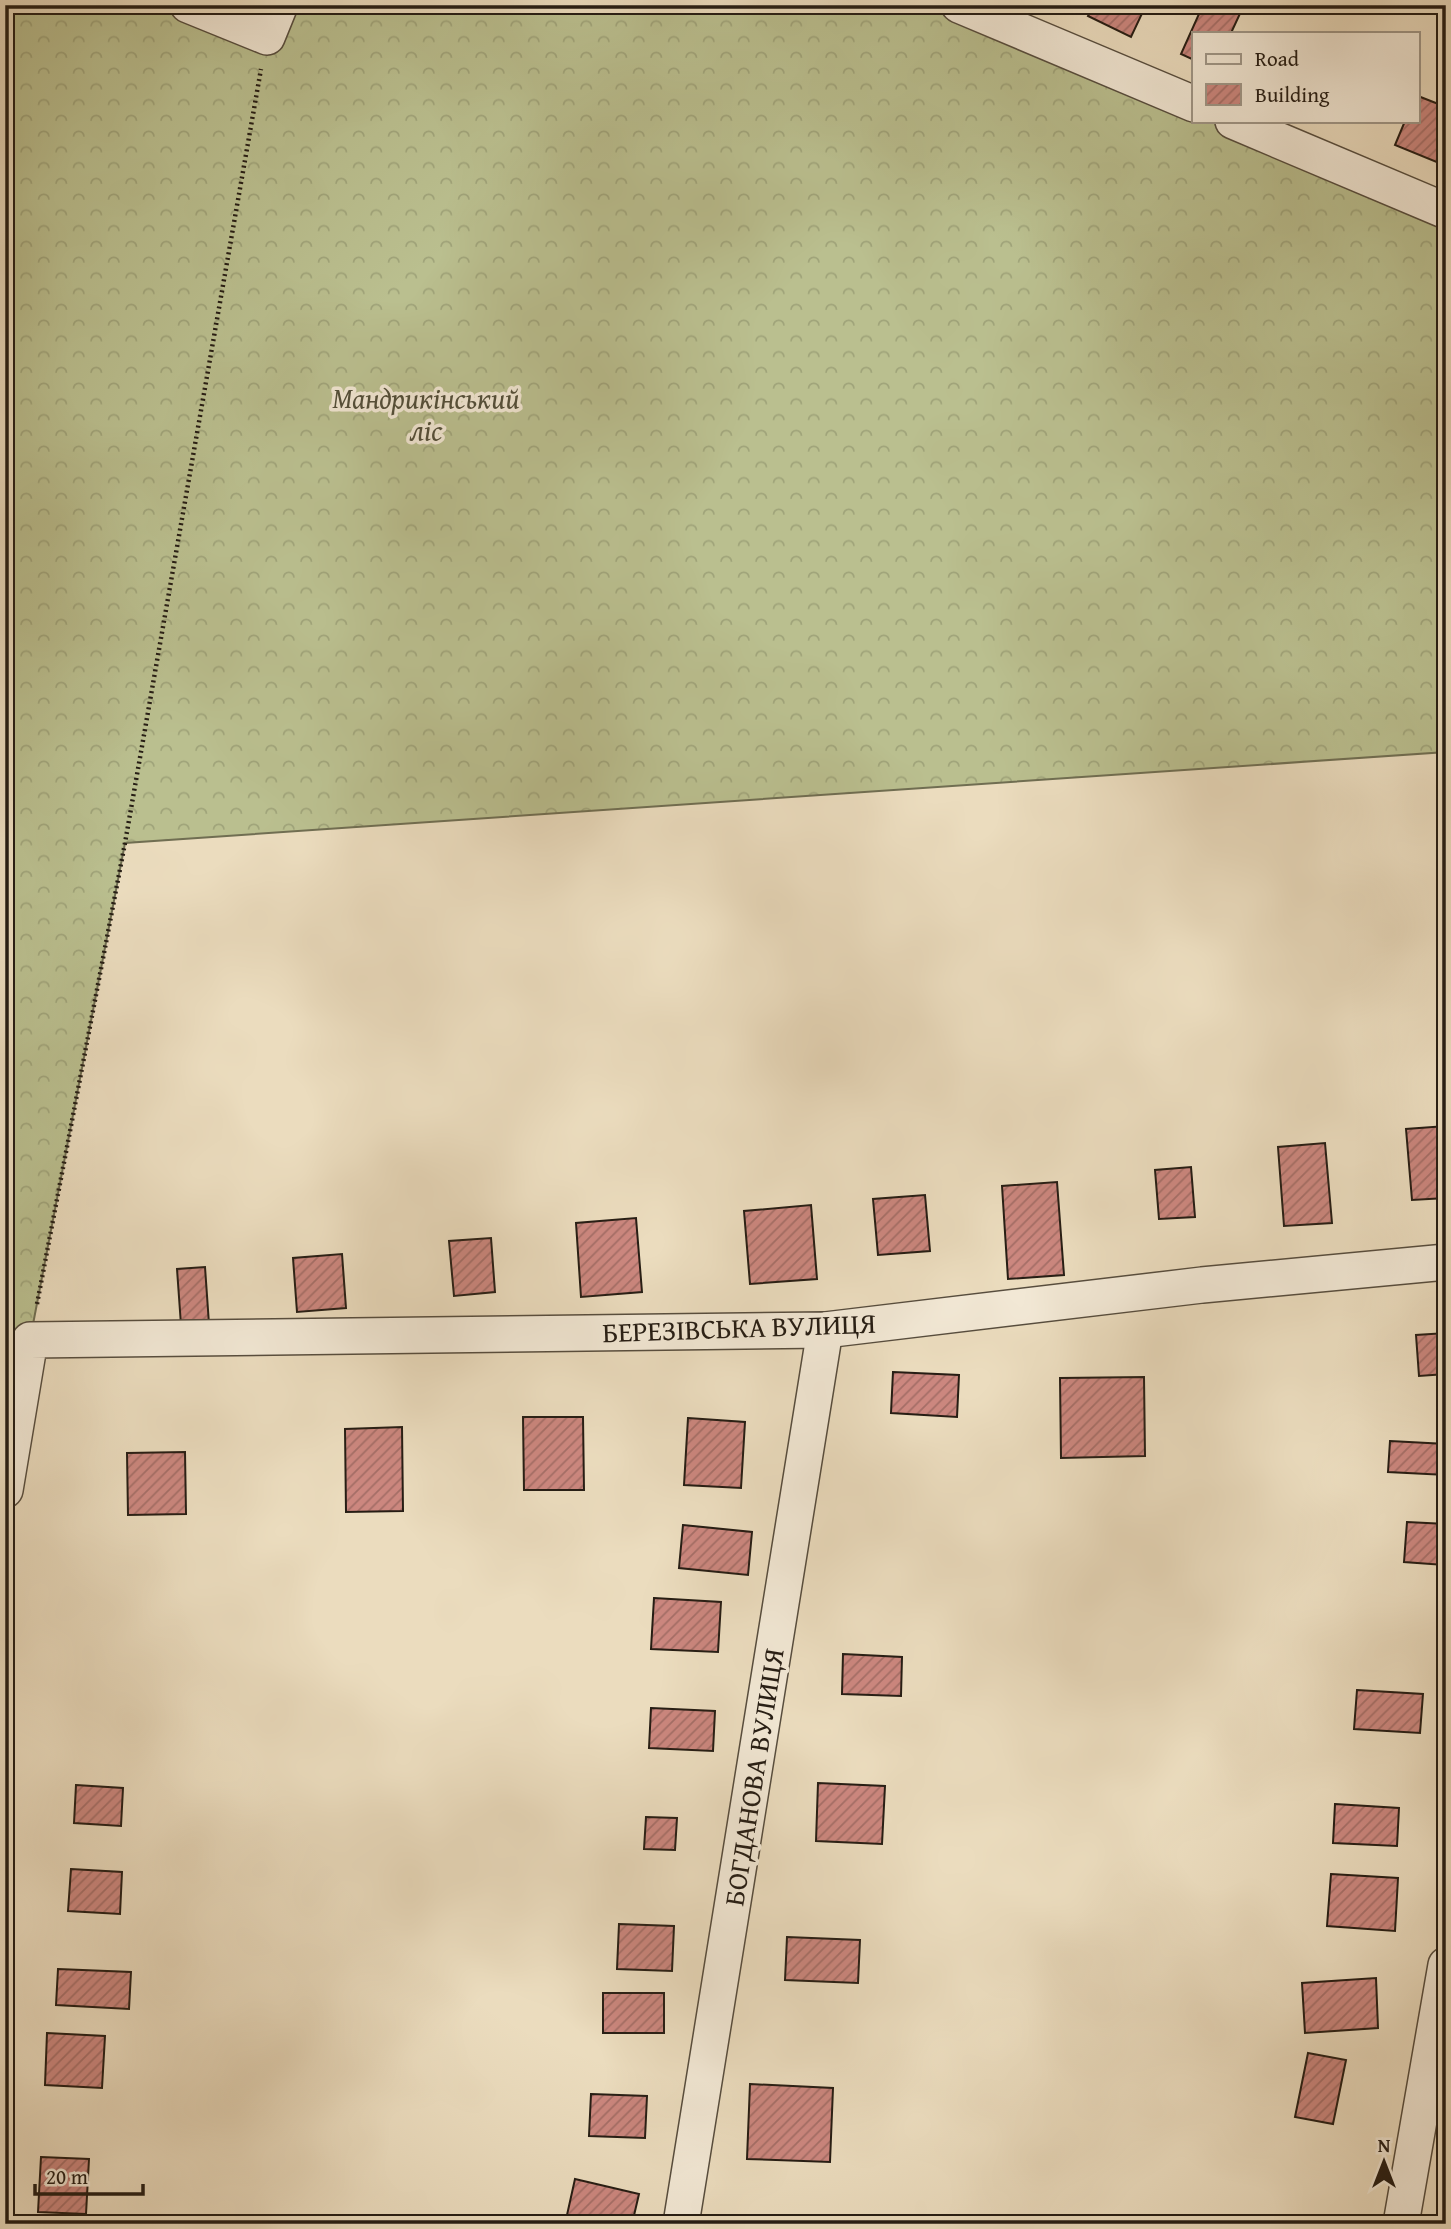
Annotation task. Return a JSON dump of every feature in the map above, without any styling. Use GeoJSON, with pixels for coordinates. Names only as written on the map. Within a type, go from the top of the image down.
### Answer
{"type":"FeatureCollection","features":[{"type":"Feature","properties":{"kind":"street"},"geometry":{"type":"LineString","coordinates":[[188,5],[267,37],[280,5]]}},
{"type":"Feature","properties":{"kind":"street"},"geometry":{"type":"LineString","coordinates":[[959,5],[1192,103]]}},
{"type":"Feature","properties":{"kind":"street"},"geometry":{"type":"LineString","coordinates":[[1235,122],[1446,211]]}},
{"type":"Feature","properties":{"kind":"street","name":"БЕРЕЗІВСЬКА ВУЛИЦЯ"},"geometry":{"type":"LineString","coordinates":[[30,1340],[825,1330],[1202,1285],[1446,1262]]}},
{"type":"Feature","properties":{"kind":"street","name":"БОГДАНОВА ВУЛИЦЯ"},"geometry":{"type":"LineString","coordinates":[[681,2224],[825,1330]]}},
{"type":"Feature","properties":{"kind":"street"},"geometry":{"type":"LineString","coordinates":[[5,1490],[30,1340]]}},
{"type":"Feature","properties":{"kind":"street"},"geometry":{"type":"LineString","coordinates":[[1401,2224],[1446,1965]]}},
{"type":"Feature","properties":{"kind":"path"},"geometry":{"type":"LineString","coordinates":[[30,1340],[125,843],[267,37]]}},
{"type":"Feature","properties":{"kind":"green space","name":"Мандрикінський ліс"},"geometry":{"type":"Polygon","coordinates":[[[5,5],[188,5],[267,37],[281,5],[957,5],[1192,122],[1233,122],[1446,211],[1446,752],[125,843],[30,1340],[5,1490],[5,5]]]}},
{"type":"Feature","properties":{"kind":"building"},"geometry":{"type":"Polygon","coordinates":[[[234,5],[254,5],[251,12],[234,5]]]}},
{"type":"Feature","properties":{"kind":"building"},"geometry":{"type":"Polygon","coordinates":[[[1094,5],[1146,5],[1131,37],[1088,16],[1094,5]]]}},
{"type":"Feature","properties":{"kind":"building"},"geometry":{"type":"Polygon","coordinates":[[[1203,5],[1244,5],[1231,32],[1192,32],[1192,59],[1181,54],[1203,5]]]}},
{"type":"Feature","properties":{"kind":"building"},"geometry":{"type":"Polygon","coordinates":[[[1420,97],[1446,107],[1446,147],[1439,163],[1395,145],[1405,122],[1420,122],[1420,97]]]}},
{"type":"Feature","properties":{"kind":"building"},"geometry":{"type":"Polygon","coordinates":[[[1446,1126],[1446,1198],[1412,1200],[1406,1129],[1446,1126]]]}},
{"type":"Feature","properties":{"kind":"building"},"geometry":{"type":"Polygon","coordinates":[[[1325,1143],[1332,1223],[1284,1226],[1278,1147],[1325,1143]]]}},
{"type":"Feature","properties":{"kind":"building"},"geometry":{"type":"Polygon","coordinates":[[[1191,1167],[1195,1217],[1159,1219],[1155,1170],[1191,1167]]]}},
{"type":"Feature","properties":{"kind":"building"},"geometry":{"type":"Polygon","coordinates":[[[1057,1182],[1064,1275],[1008,1279],[1002,1186],[1057,1182]]]}},
{"type":"Feature","properties":{"kind":"building"},"geometry":{"type":"Polygon","coordinates":[[[925,1195],[930,1251],[878,1255],[873,1199],[925,1195]]]}},
{"type":"Feature","properties":{"kind":"building"},"geometry":{"type":"Polygon","coordinates":[[[811,1205],[817,1279],[750,1284],[744,1211],[811,1205]]]}},
{"type":"Feature","properties":{"kind":"building"},"geometry":{"type":"Polygon","coordinates":[[[636,1218],[642,1292],[581,1297],[576,1223],[636,1218]]]}},
{"type":"Feature","properties":{"kind":"building"},"geometry":{"type":"Polygon","coordinates":[[[491,1238],[495,1292],[454,1296],[449,1241],[491,1238]]]}},
{"type":"Feature","properties":{"kind":"building"},"geometry":{"type":"Polygon","coordinates":[[[342,1254],[346,1308],[297,1312],[293,1258],[342,1254]]]}},
{"type":"Feature","properties":{"kind":"building"},"geometry":{"type":"Polygon","coordinates":[[[205,1267],[209,1324],[181,1325],[177,1269],[205,1267]]]}},
{"type":"Feature","properties":{"kind":"building"},"geometry":{"type":"Polygon","coordinates":[[[1446,1333],[1446,1374],[1419,1376],[1416,1335],[1446,1333]]]}},
{"type":"Feature","properties":{"kind":"building"},"geometry":{"type":"Polygon","coordinates":[[[893,1372],[959,1375],[957,1417],[891,1413],[893,1372]]]}},
{"type":"Feature","properties":{"kind":"building"},"geometry":{"type":"Polygon","coordinates":[[[1144,1377],[1145,1456],[1061,1458],[1060,1378],[1144,1377]]]}},
{"type":"Feature","properties":{"kind":"building"},"geometry":{"type":"Polygon","coordinates":[[[523,1417],[583,1417],[584,1490],[524,1490],[523,1417]]]}},
{"type":"Feature","properties":{"kind":"building"},"geometry":{"type":"Polygon","coordinates":[[[688,1418],[745,1422],[741,1488],[684,1485],[688,1418]]]}},
{"type":"Feature","properties":{"kind":"building"},"geometry":{"type":"Polygon","coordinates":[[[402,1427],[403,1511],[346,1512],[345,1429],[402,1427]]]}},
{"type":"Feature","properties":{"kind":"building"},"geometry":{"type":"Polygon","coordinates":[[[1390,1441],[1446,1444],[1446,1475],[1388,1472],[1390,1441]]]}},
{"type":"Feature","properties":{"kind":"building"},"geometry":{"type":"Polygon","coordinates":[[[185,1452],[186,1514],[128,1515],[127,1453],[185,1452]]]}},
{"type":"Feature","properties":{"kind":"building"},"geometry":{"type":"Polygon","coordinates":[[[1407,1522],[1446,1524],[1444,1565],[1404,1562],[1407,1522]]]}},
{"type":"Feature","properties":{"kind":"building"},"geometry":{"type":"Polygon","coordinates":[[[683,1525],[752,1532],[748,1575],[679,1568],[683,1525]]]}},
{"type":"Feature","properties":{"kind":"building"},"geometry":{"type":"Polygon","coordinates":[[[654,1598],[721,1602],[718,1652],[651,1649],[654,1598]]]}},
{"type":"Feature","properties":{"kind":"building"},"geometry":{"type":"Polygon","coordinates":[[[843,1654],[902,1657],[901,1696],[842,1694],[843,1654]]]}},
{"type":"Feature","properties":{"kind":"building"},"geometry":{"type":"Polygon","coordinates":[[[1357,1690],[1423,1694],[1420,1733],[1354,1729],[1357,1690]]]}},
{"type":"Feature","properties":{"kind":"building"},"geometry":{"type":"Polygon","coordinates":[[[651,1708],[715,1711],[713,1751],[649,1748],[651,1708]]]}},
{"type":"Feature","properties":{"kind":"building"},"geometry":{"type":"Polygon","coordinates":[[[818,1783],[885,1786],[882,1844],[816,1841],[818,1783]]]}},
{"type":"Feature","properties":{"kind":"building"},"geometry":{"type":"Polygon","coordinates":[[[76,1785],[123,1788],[121,1826],[74,1823],[76,1785]]]}},
{"type":"Feature","properties":{"kind":"building"},"geometry":{"type":"Polygon","coordinates":[[[1335,1804],[1399,1808],[1397,1846],[1333,1843],[1335,1804]]]}},
{"type":"Feature","properties":{"kind":"building"},"geometry":{"type":"Polygon","coordinates":[[[646,1817],[677,1818],[675,1850],[644,1849],[646,1817]]]}},
{"type":"Feature","properties":{"kind":"building"},"geometry":{"type":"Polygon","coordinates":[[[71,1869],[122,1872],[120,1914],[68,1911],[71,1869]]]}},
{"type":"Feature","properties":{"kind":"building"},"geometry":{"type":"Polygon","coordinates":[[[1331,1874],[1398,1878],[1395,1931],[1327,1926],[1331,1874]]]}},
{"type":"Feature","properties":{"kind":"building"},"geometry":{"type":"Polygon","coordinates":[[[619,1924],[674,1926],[672,1971],[617,1969],[619,1924]]]}},
{"type":"Feature","properties":{"kind":"building"},"geometry":{"type":"Polygon","coordinates":[[[787,1937],[860,1940],[858,1983],[785,1980],[787,1937]]]}},
{"type":"Feature","properties":{"kind":"building"},"geometry":{"type":"Polygon","coordinates":[[[58,1969],[131,1972],[129,2009],[56,2005],[58,1969]]]}},
{"type":"Feature","properties":{"kind":"building"},"geometry":{"type":"Polygon","coordinates":[[[1376,1978],[1378,2028],[1305,2033],[1302,1983],[1376,1978]]]}},
{"type":"Feature","properties":{"kind":"building"},"geometry":{"type":"Polygon","coordinates":[[[603,1993],[664,1993],[664,2033],[603,2033],[603,1993]]]}},
{"type":"Feature","properties":{"kind":"building"},"geometry":{"type":"Polygon","coordinates":[[[47,2033],[105,2036],[102,2088],[45,2085],[47,2033]]]}},
{"type":"Feature","properties":{"kind":"building"},"geometry":{"type":"Polygon","coordinates":[[[1308,2053],[1346,2060],[1333,2124],[1295,2117],[1308,2053]]]}},
{"type":"Feature","properties":{"kind":"building"},"geometry":{"type":"Polygon","coordinates":[[[750,2084],[833,2088],[830,2162],[747,2159],[750,2084]]]}},
{"type":"Feature","properties":{"kind":"building"},"geometry":{"type":"Polygon","coordinates":[[[591,2094],[647,2096],[645,2138],[589,2136],[591,2094]]]}},
{"type":"Feature","properties":{"kind":"building"},"geometry":{"type":"Polygon","coordinates":[[[41,2157],[89,2159],[86,2214],[38,2212],[41,2157]]]}},
{"type":"Feature","properties":{"kind":"building"},"geometry":{"type":"Polygon","coordinates":[[[575,2179],[639,2194],[632,2224],[565,2224],[575,2179]]]}}]}
